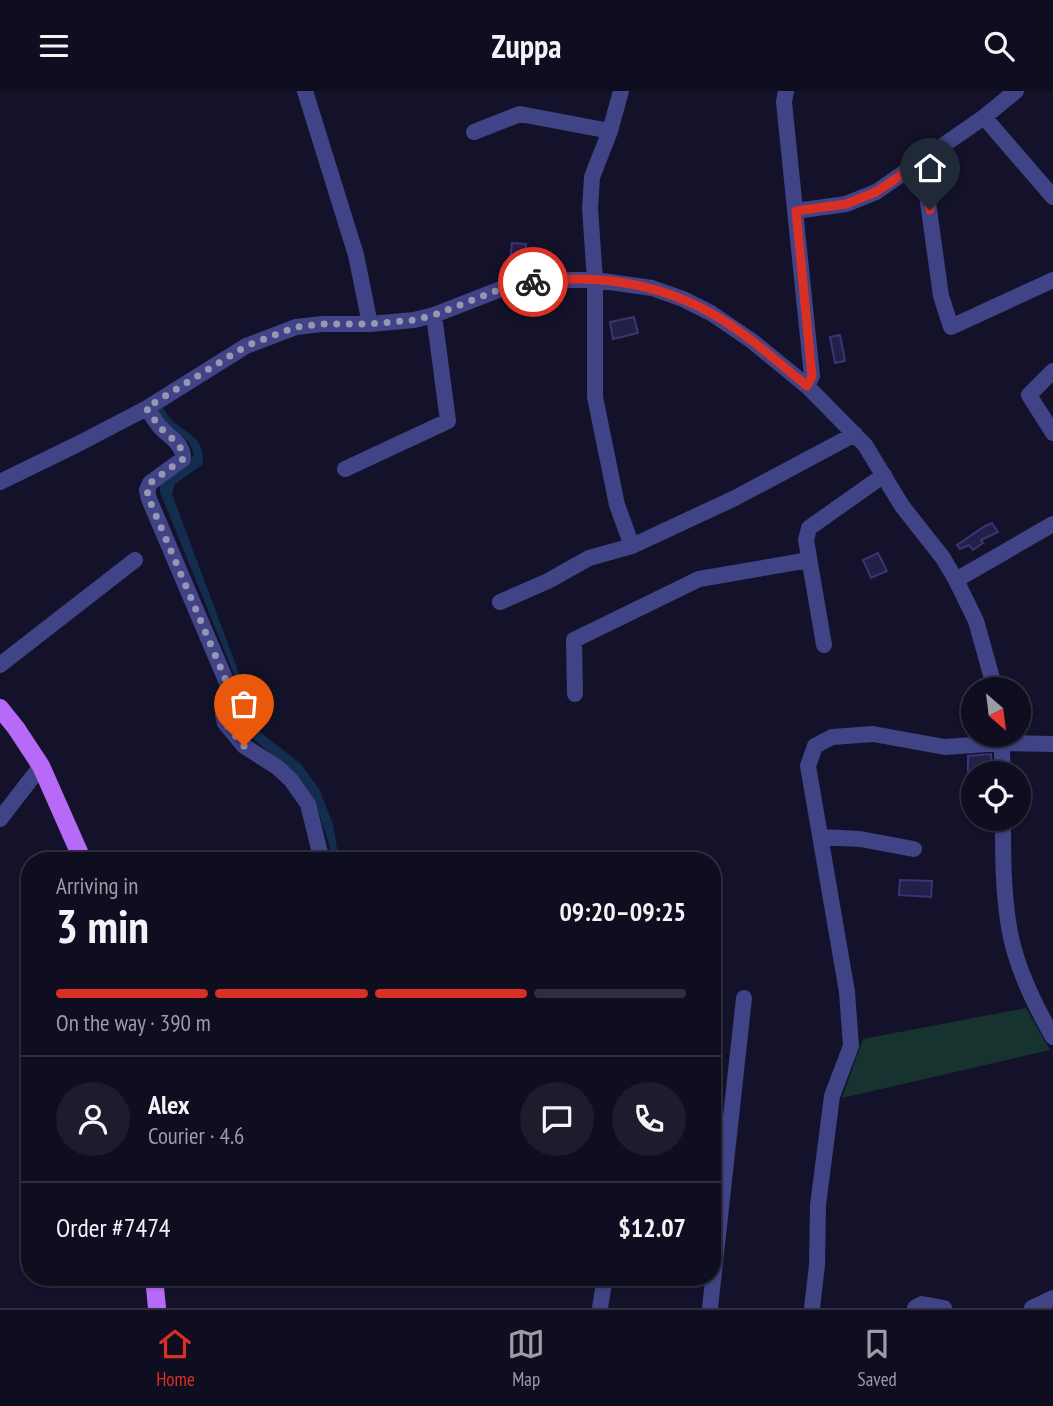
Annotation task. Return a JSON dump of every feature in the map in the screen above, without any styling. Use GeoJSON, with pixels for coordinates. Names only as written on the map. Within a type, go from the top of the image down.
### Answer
{"type":"FeatureCollection","features":[{"type":"Feature","properties":{"kind":"main road"},"geometry":{"type":"LineString","coordinates":[[0,708],[41,766],[79,852]]}},
{"type":"Feature","properties":{"kind":"main road"},"geometry":{"type":"LineString","coordinates":[[155,1286],[157,1308]]}},
{"type":"Feature","properties":{"kind":"street"},"geometry":{"type":"LineString","coordinates":[[305,91],[356,255],[370,324]]}},
{"type":"Feature","properties":{"kind":"street"},"geometry":{"type":"LineString","coordinates":[[621,91],[610,131],[592,177],[590,208],[595,280],[595,397],[617,505],[632,546]]}},
{"type":"Feature","properties":{"kind":"street"},"geometry":{"type":"LineString","coordinates":[[802,91],[782,95],[812,376],[807,386]]}},
{"type":"Feature","properties":{"kind":"street"},"geometry":{"type":"LineString","coordinates":[[796,211],[846,204],[876,192],[984,117],[1016,91]]}},
{"type":"Feature","properties":{"kind":"street"},"geometry":{"type":"LineString","coordinates":[[474,132],[520,114],[610,131]]}},
{"type":"Feature","properties":{"kind":"street"},"geometry":{"type":"LineString","coordinates":[[984,117],[1053,197]]}},
{"type":"Feature","properties":{"kind":"street"},"geometry":{"type":"LineString","coordinates":[[907,171],[921,179],[926,188],[941,296],[951,327],[1053,280]]}},
{"type":"Feature","properties":{"kind":"street"},"geometry":{"type":"LineString","coordinates":[[0,482],[146,408],[246,346],[296,327],[414,320],[482,296],[548,280],[595,280],[652,288],[711,313],[752,341],[807,386],[855,434],[872,456],[902,506],[943,558],[956,580],[976,621],[992,677]]}},
{"type":"Feature","properties":{"kind":"street"},"geometry":{"type":"LineString","coordinates":[[345,469],[448,421],[434,315]]}},
{"type":"Feature","properties":{"kind":"street"},"geometry":{"type":"LineString","coordinates":[[1053,371],[1029,395],[1053,433]]}},
{"type":"Feature","properties":{"kind":"street"},"geometry":{"type":"LineString","coordinates":[[146,408],[160,427],[180,446],[183,454],[183,459],[150,483],[147,490],[230,690],[223,715],[225,723],[244,746],[277,767],[291,781],[307,804],[320,852]]}},
{"type":"Feature","properties":{"kind":"street"},"geometry":{"type":"LineString","coordinates":[[500,602],[548,581],[589,558],[632,546],[735,498],[855,434]]}},
{"type":"Feature","properties":{"kind":"street"},"geometry":{"type":"LineString","coordinates":[[824,645],[806,540],[809,528],[884,475]]}},
{"type":"Feature","properties":{"kind":"street"},"geometry":{"type":"LineString","coordinates":[[956,580],[1053,523]]}},
{"type":"Feature","properties":{"kind":"street"},"geometry":{"type":"LineString","coordinates":[[0,665],[135,560]]}},
{"type":"Feature","properties":{"kind":"street"},"geometry":{"type":"LineString","coordinates":[[575,694],[574,640],[699,579],[809,560]]}},
{"type":"Feature","properties":{"kind":"street"},"geometry":{"type":"LineString","coordinates":[[812,1308],[817,1265],[818,1205],[832,1096],[851,1046],[846,992],[808,766],[815,746],[832,737],[873,734],[945,747],[961,745]]}},
{"type":"Feature","properties":{"kind":"street"},"geometry":{"type":"LineString","coordinates":[[1031,742],[1053,744]]}},
{"type":"Feature","properties":{"kind":"street"},"geometry":{"type":"LineString","coordinates":[[0,819],[41,766]]}},
{"type":"Feature","properties":{"kind":"street"},"geometry":{"type":"LineString","coordinates":[[1003,831],[1004,883],[1009,930],[1025,980],[1053,1037]]}},
{"type":"Feature","properties":{"kind":"street"},"geometry":{"type":"LineString","coordinates":[[820,837],[860,839],[914,849]]}},
{"type":"Feature","properties":{"kind":"street"},"geometry":{"type":"LineString","coordinates":[[721,1208],[744,998]]}},
{"type":"Feature","properties":{"kind":"street"},"geometry":{"type":"LineString","coordinates":[[600,1308],[604,1286]]}},
{"type":"Feature","properties":{"kind":"street"},"geometry":{"type":"LineString","coordinates":[[710,1308],[712,1286]]}},
{"type":"Feature","properties":{"kind":"street"},"geometry":{"type":"LineString","coordinates":[[1032,1308],[1053,1299]]}},
{"type":"Feature","properties":{"kind":"street"},"geometry":{"type":"LineString","coordinates":[[915,1308],[922,1304],[944,1308]]}},
{"type":"Feature","properties":{"kind":"green space"},"geometry":{"type":"Polygon","coordinates":[[[1026,1008],[1050,1050],[842,1098],[863,1039],[1026,1008]]]}},
{"type":"Feature","properties":{"kind":"water"},"geometry":{"type":"Polygon","coordinates":[[[161,404],[171,419],[198,441],[201,447],[203,464],[175,484],[172,494],[246,692],[241,709],[255,728],[301,764],[319,789],[333,824],[338,852],[330,852],[314,799],[297,775],[247,734],[232,708],[240,689],[160,492],[160,484],[190,461],[194,454],[189,442],[162,422],[154,409],[161,404]]]}},
{"type":"Feature","properties":{"kind":"building"},"geometry":{"type":"Polygon","coordinates":[[[512,243],[526,244],[524,263],[510,261],[512,243]]]}},
{"type":"Feature","properties":{"kind":"building"},"geometry":{"type":"Polygon","coordinates":[[[634,317],[638,333],[613,339],[610,322],[634,317]]]}},
{"type":"Feature","properties":{"kind":"building"},"geometry":{"type":"Polygon","coordinates":[[[840,335],[845,361],[835,363],[830,337],[840,335]]]}},
{"type":"Feature","properties":{"kind":"building"},"geometry":{"type":"Polygon","coordinates":[[[992,523],[998,532],[981,540],[983,543],[973,550],[969,545],[960,549],[957,545],[985,526],[992,523]]]}},
{"type":"Feature","properties":{"kind":"building"},"geometry":{"type":"Polygon","coordinates":[[[878,553],[887,571],[871,578],[863,560],[878,553]]]}},
{"type":"Feature","properties":{"kind":"building"},"geometry":{"type":"Polygon","coordinates":[[[991,754],[991,761],[968,761],[968,756],[991,754]]]}},
{"type":"Feature","properties":{"kind":"building"},"geometry":{"type":"Polygon","coordinates":[[[900,880],[932,881],[931,897],[899,895],[900,880]]]}},
{"type":"Feature","properties":{"kind":"way so far"},"geometry":{"type":"LineString","coordinates":[[244,746],[225,723],[223,715],[230,690],[147,490],[150,483],[183,459],[183,454],[180,446],[160,427],[146,408],[246,346],[296,327],[414,320],[501,289],[533,282]]}},
{"type":"Feature","properties":{"kind":"route"},"geometry":{"type":"LineString","coordinates":[[533,282],[595,280],[633,284],[683,299],[711,313],[752,341],[807,386],[812,376],[796,211],[846,204],[876,192],[907,171],[921,179],[926,188],[930,210]]}}]}
